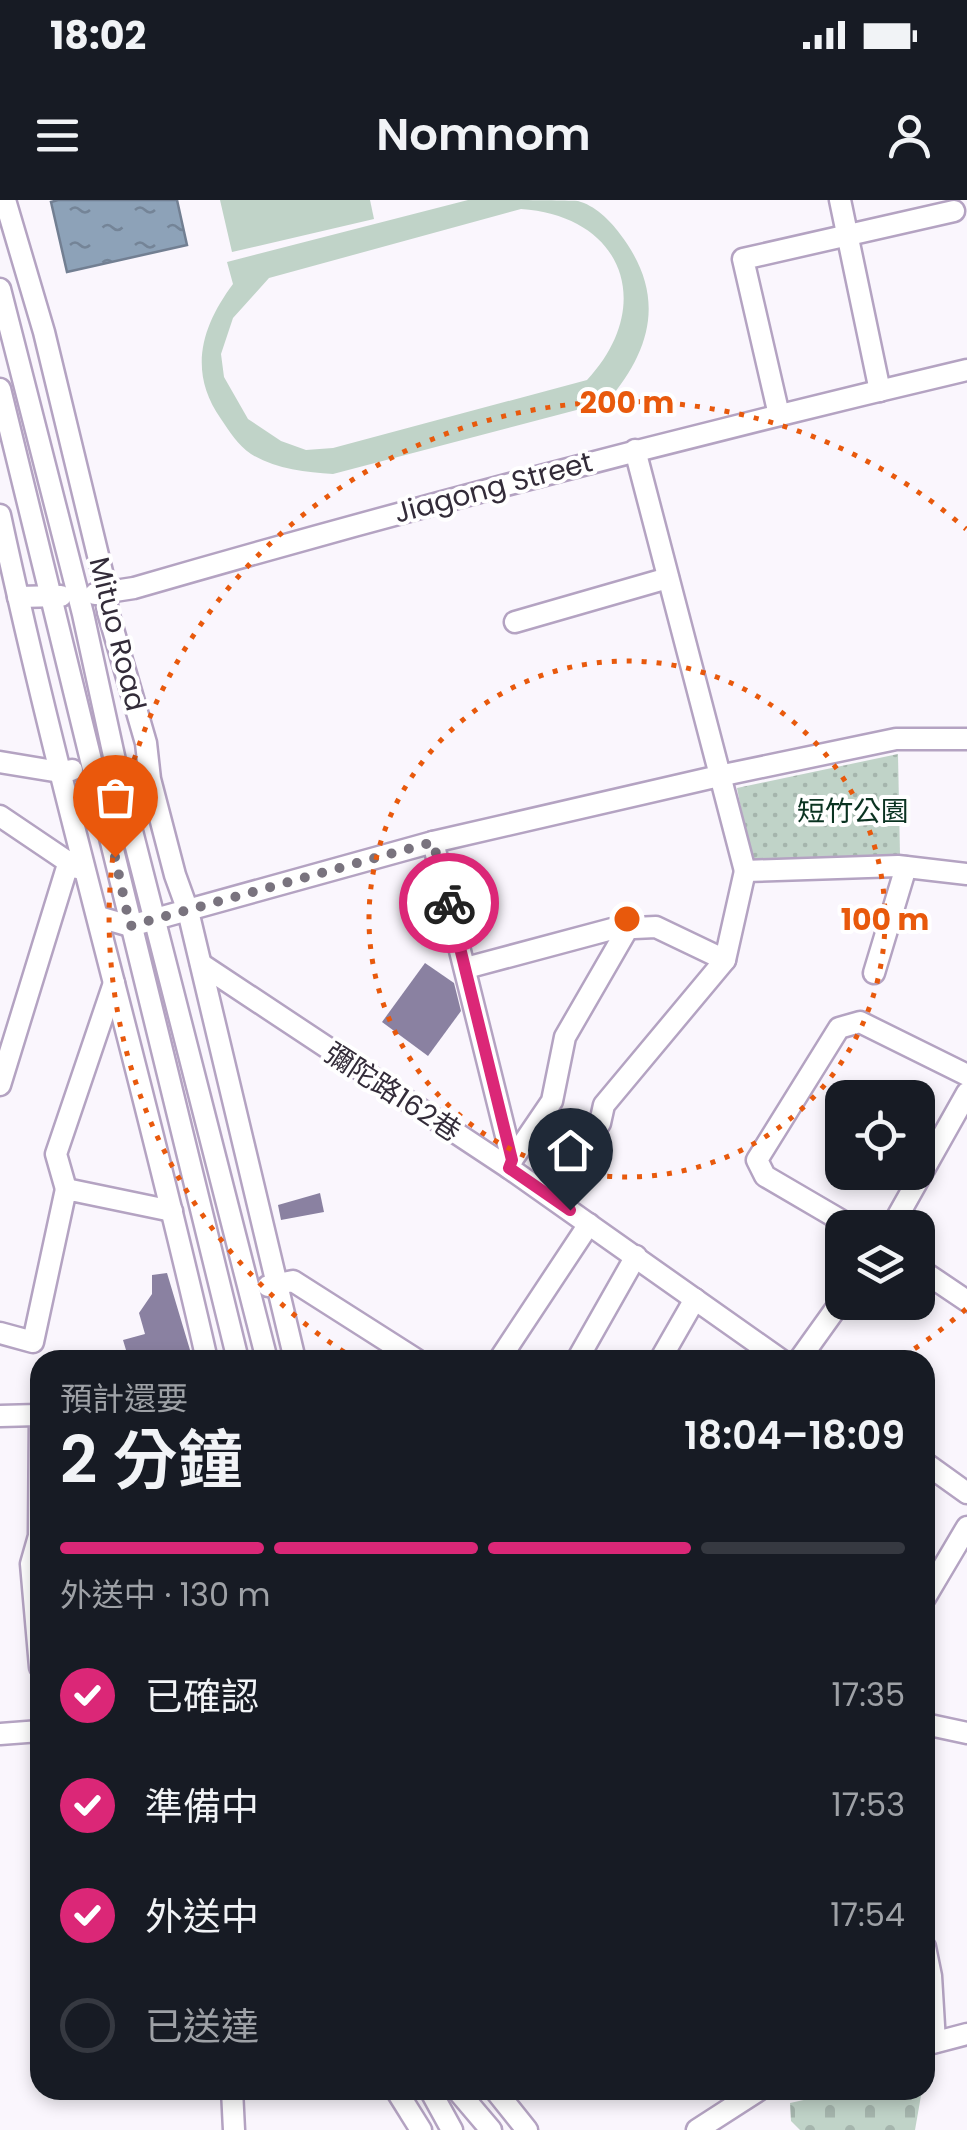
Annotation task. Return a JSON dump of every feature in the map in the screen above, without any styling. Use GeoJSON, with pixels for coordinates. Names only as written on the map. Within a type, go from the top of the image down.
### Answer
{"type":"FeatureCollection","features":[{"type":"Feature","properties":{"kind":"street","name":"Mituo Road"},"geometry":{"type":"LineString","coordinates":[[5,200],[42,322],[175,875],[188,911],[285,1282],[294,1350]]}},
{"type":"Feature","properties":{"kind":"street"},"geometry":{"type":"LineString","coordinates":[[840,200],[880,390]]}},
{"type":"Feature","properties":{"kind":"street"},"geometry":{"type":"LineString","coordinates":[[779,415],[743,259],[954,212]]}},
{"type":"Feature","properties":{"kind":"street","name":"Mituo Road"},"geometry":{"type":"LineString","coordinates":[[0,289],[5,331],[78,596],[116,763],[265,1350]]}},
{"type":"Feature","properties":{"kind":"street"},"geometry":{"type":"LineString","coordinates":[[5,331],[42,322]]}},
{"type":"Feature","properties":{"kind":"street","name":"Jiagong Street"},"geometry":{"type":"LineString","coordinates":[[18,598],[105,594],[636,450],[967,370]]}},
{"type":"Feature","properties":{"kind":"street","name":"Mituo Road"},"geometry":{"type":"LineString","coordinates":[[0,389],[236,1350]]}},
{"type":"Feature","properties":{"kind":"street"},"geometry":{"type":"LineString","coordinates":[[550,1196],[600,1124],[604,1105],[725,960],[745,871],[636,450]]}},
{"type":"Feature","properties":{"kind":"street"},"geometry":{"type":"LineString","coordinates":[[0,515],[205,1350]]}},
{"type":"Feature","properties":{"kind":"street"},"geometry":{"type":"LineString","coordinates":[[515,622],[668,578]]}},
{"type":"Feature","properties":{"kind":"street"},"geometry":{"type":"LineString","coordinates":[[98,918],[130,926],[433,842],[718,776],[896,740],[967,739]]}},
{"type":"Feature","properties":{"kind":"street"},"geometry":{"type":"LineString","coordinates":[[0,762],[60,772],[148,760]]}},
{"type":"Feature","properties":{"kind":"street"},"geometry":{"type":"LineString","coordinates":[[0,816],[69,861],[94,896]]}},
{"type":"Feature","properties":{"kind":"street"},"geometry":{"type":"LineString","coordinates":[[433,842],[510,1164]]}},
{"type":"Feature","properties":{"kind":"street"},"geometry":{"type":"LineString","coordinates":[[0,1085],[69,861]]}},
{"type":"Feature","properties":{"kind":"street"},"geometry":{"type":"LineString","coordinates":[[745,871],[906,867],[967,874]]}},
{"type":"Feature","properties":{"kind":"street"},"geometry":{"type":"LineString","coordinates":[[874,972],[906,867]]}},
{"type":"Feature","properties":{"kind":"street"},"geometry":{"type":"LineString","coordinates":[[466,968],[612,930],[656,927],[725,960]]}},
{"type":"Feature","properties":{"kind":"street"},"geometry":{"type":"LineString","coordinates":[[510,1164],[552,1101],[565,1037],[628,928]]}},
{"type":"Feature","properties":{"kind":"street","name":"彌陀路162巷"},"geometry":{"type":"LineString","coordinates":[[201,964],[510,1164],[766,1350]]}},
{"type":"Feature","properties":{"kind":"street"},"geometry":{"type":"LineString","coordinates":[[0,1334],[33,1342],[66,1189],[56,1154],[114,983]]}},
{"type":"Feature","properties":{"kind":"street"},"geometry":{"type":"LineString","coordinates":[[825,1211],[764,1176],[757,1160],[838,1028],[860,1022],[967,1075]]}},
{"type":"Feature","properties":{"kind":"street"},"geometry":{"type":"LineString","coordinates":[[901,1210],[967,1093]]}},
{"type":"Feature","properties":{"kind":"street"},"geometry":{"type":"LineString","coordinates":[[66,1189],[172,1211]]}},
{"type":"Feature","properties":{"kind":"street"},"geometry":{"type":"LineString","coordinates":[[506,1350],[589,1224]]}},
{"type":"Feature","properties":{"kind":"street"},"geometry":{"type":"LineString","coordinates":[[583,1350],[636,1256]]}},
{"type":"Feature","properties":{"kind":"street"},"geometry":{"type":"LineString","coordinates":[[935,1279],[967,1301]]}},
{"type":"Feature","properties":{"kind":"street"},"geometry":{"type":"LineString","coordinates":[[250,1289],[285,1282],[400,1350]]}},
{"type":"Feature","properties":{"kind":"street"},"geometry":{"type":"LineString","coordinates":[[195,1305],[223,1298]]}},
{"type":"Feature","properties":{"kind":"street"},"geometry":{"type":"LineString","coordinates":[[666,1350],[695,1299]]}},
{"type":"Feature","properties":{"kind":"street"},"geometry":{"type":"LineString","coordinates":[[806,1350],[828,1320]]}},
{"type":"Feature","properties":{"kind":"street"},"geometry":{"type":"LineString","coordinates":[[0,1416],[30,1415]]}},
{"type":"Feature","properties":{"kind":"street"},"geometry":{"type":"LineString","coordinates":[[935,1470],[967,1493]]}},
{"type":"Feature","properties":{"kind":"street"},"geometry":{"type":"LineString","coordinates":[[935,1581],[967,1527]]}},
{"type":"Feature","properties":{"kind":"street"},"geometry":{"type":"LineString","coordinates":[[935,1725],[967,1733]]}},
{"type":"Feature","properties":{"kind":"street"},"geometry":{"type":"LineString","coordinates":[[0,1734],[30,1732]]}},
{"type":"Feature","properties":{"kind":"street"},"geometry":{"type":"LineString","coordinates":[[935,2042],[967,2034]]}},
{"type":"Feature","properties":{"kind":"street"},"geometry":{"type":"LineString","coordinates":[[232,2100],[234,2130]]}},
{"type":"Feature","properties":{"kind":"street"},"geometry":{"type":"LineString","coordinates":[[402,2100],[422,2130]]}},
{"type":"Feature","properties":{"kind":"street"},"geometry":{"type":"LineString","coordinates":[[435,2100],[449,2130]]}},
{"type":"Feature","properties":{"kind":"street"},"geometry":{"type":"LineString","coordinates":[[466,2100],[491,2130]]}},
{"type":"Feature","properties":{"kind":"street"},"geometry":{"type":"LineString","coordinates":[[503,2100],[526,2130]]}},
{"type":"Feature","properties":{"kind":"street"},"geometry":{"type":"LineString","coordinates":[[697,2130],[744,2100]]}},
{"type":"Feature","properties":{"kind":"green space"},"geometry":{"type":"Polygon","coordinates":[[[220,200],[370,200],[374,219],[232,252],[220,200]]]}},
{"type":"Feature","properties":{"kind":"green space"},"geometry":{"type":"Polygon","coordinates":[[[468,200],[578,201],[607,218],[635,256],[644,278],[648,320],[635,361],[607,402],[333,474],[301,471],[270,463],[246,450],[221,419],[204,384],[206,333],[233,284],[227,262],[468,200]],[[521,209],[269,278],[233,318],[221,354],[224,377],[248,419],[281,441],[306,450],[333,448],[587,380],[608,352],[620,323],[624,295],[618,269],[605,247],[584,228],[556,215],[521,209]]]}},
{"type":"Feature","properties":{"kind":"green space","name":"短竹公園"},"geometry":{"type":"Polygon","coordinates":[[[898,754],[900,855],[751,860],[737,788],[898,754]]]}},
{"type":"Feature","properties":{"kind":"green space"},"geometry":{"type":"Polygon","coordinates":[[[920,2100],[915,2130],[800,2130],[791,2121],[790,2103],[920,2100]]]}},
{"type":"Feature","properties":{"kind":"water"},"geometry":{"type":"Polygon","coordinates":[[[177,200],[187,245],[67,272],[51,202],[177,200]]]}},
{"type":"Feature","properties":{"kind":"building"},"geometry":{"type":"Polygon","coordinates":[[[425,963],[454,983],[461,1011],[428,1056],[382,1022],[425,963]]]}},
{"type":"Feature","properties":{"kind":"building"},"geometry":{"type":"Polygon","coordinates":[[[320,1193],[324,1212],[281,1220],[278,1205],[320,1193]]]}},
{"type":"Feature","properties":{"kind":"building"},"geometry":{"type":"Polygon","coordinates":[[[167,1273],[190,1350],[126,1350],[123,1340],[145,1334],[139,1313],[152,1294],[152,1275],[167,1273]]]}},
{"type":"Feature","properties":{"kind":"way so far"},"geometry":{"type":"LineString","coordinates":[[115,857],[130,926],[433,842],[449,903]]}},
{"type":"Feature","properties":{"kind":"route"},"geometry":{"type":"LineString","coordinates":[[449,903],[512,1160],[509,1168],[570,1210]]}}]}
